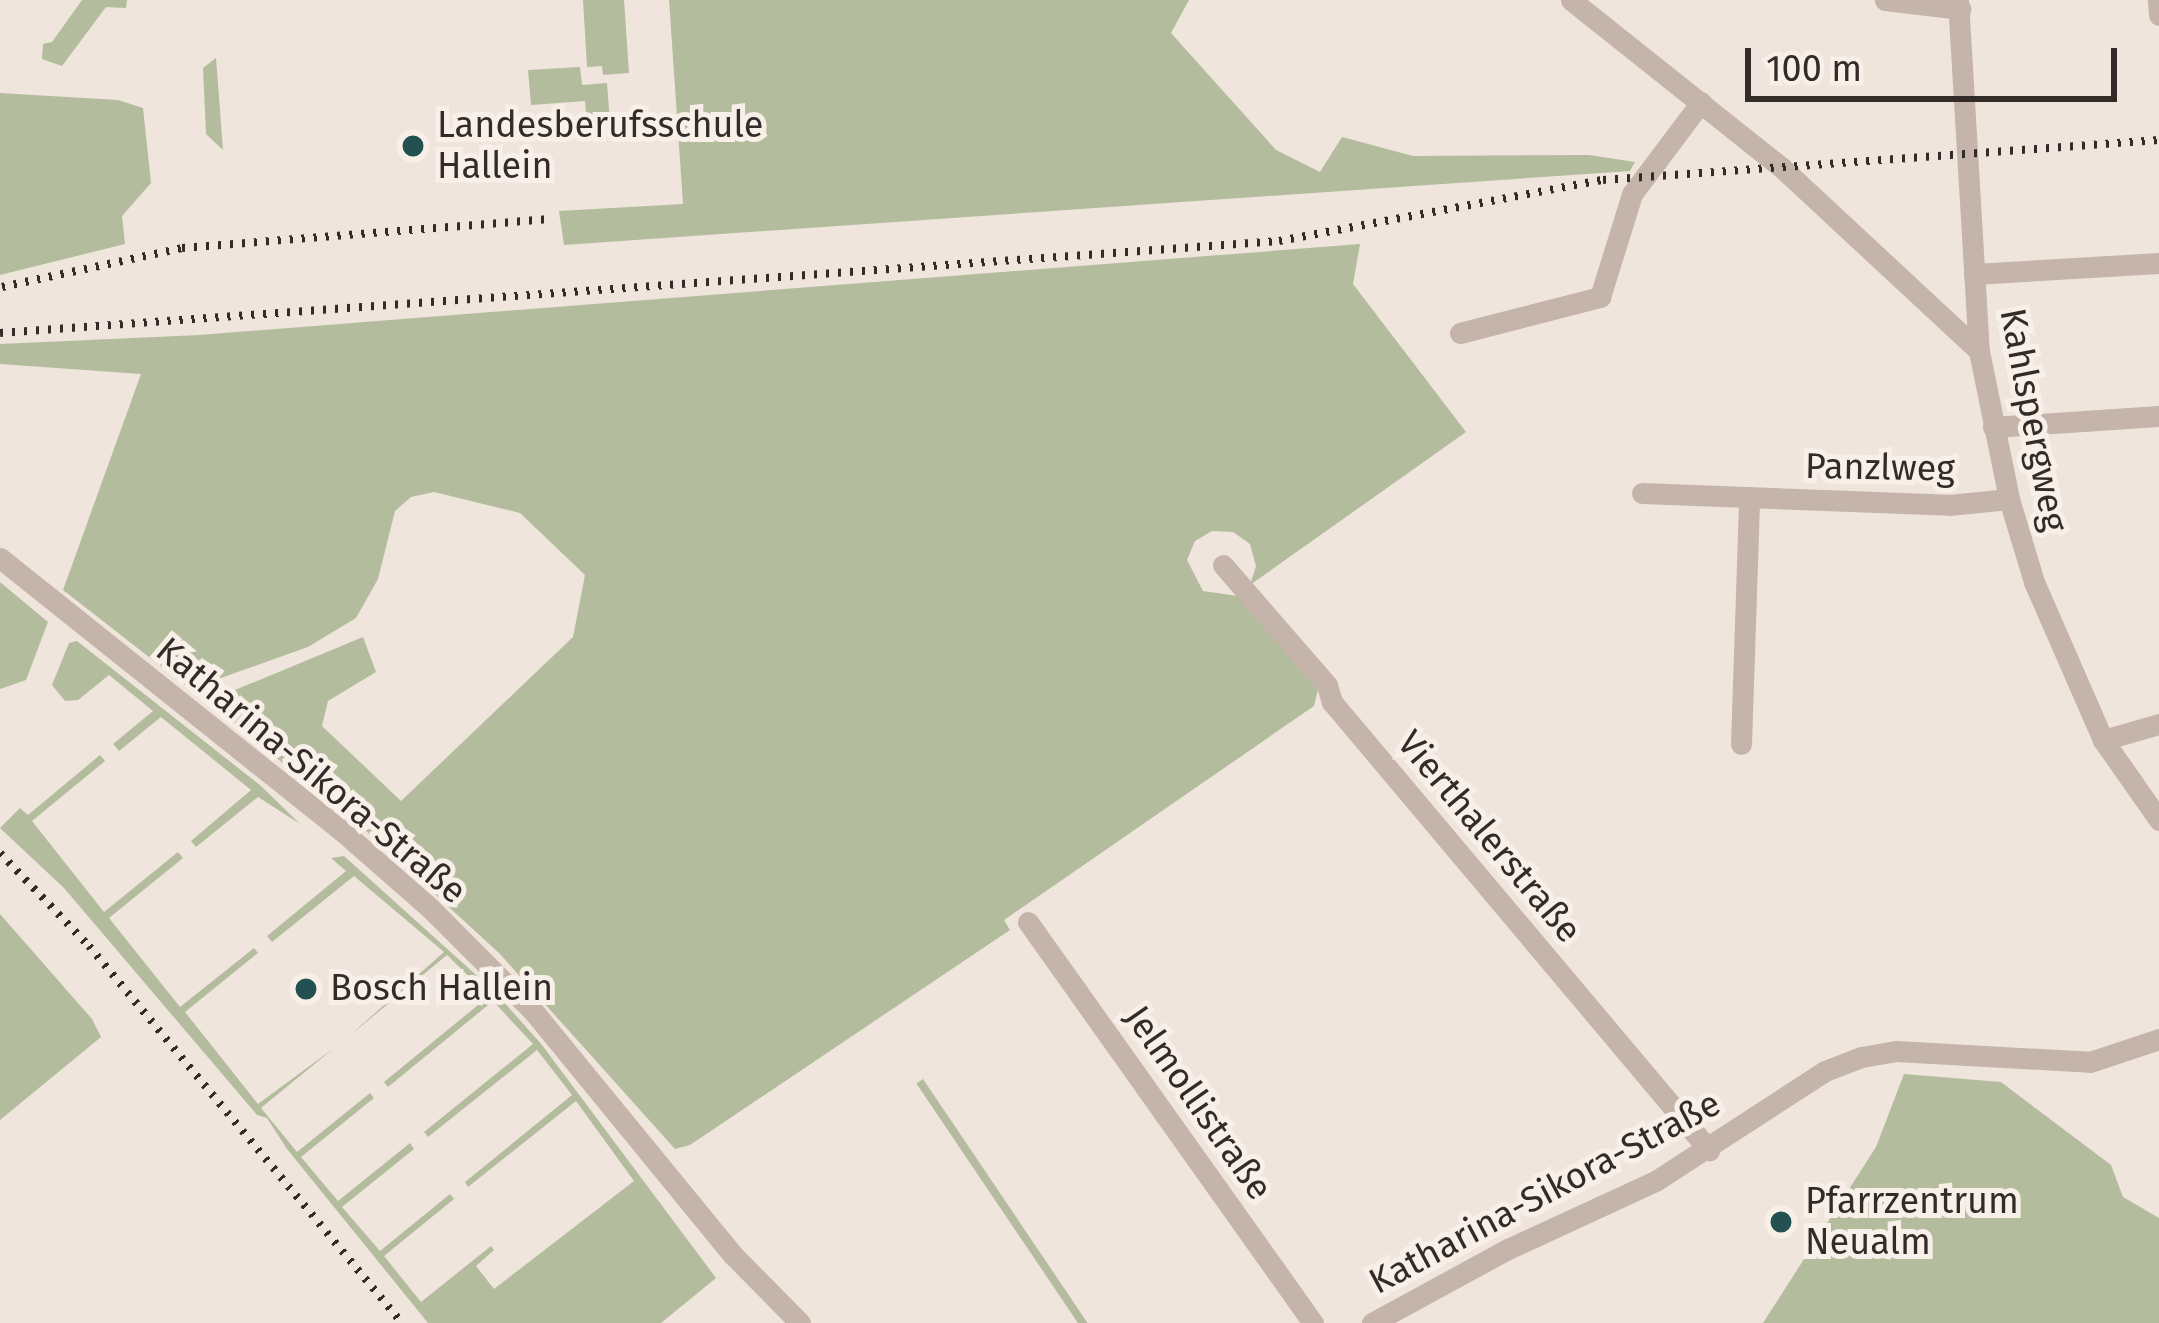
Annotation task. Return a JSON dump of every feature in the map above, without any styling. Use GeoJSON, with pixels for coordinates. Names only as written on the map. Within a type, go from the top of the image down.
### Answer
{"type":"FeatureCollection","features":[{"type":"Feature","properties":{"kind":"street"},"geometry":{"type":"LineString","coordinates":[[1570,0],[1780,166],[1979,351]]}},
{"type":"Feature","properties":{"kind":"street"},"geometry":{"type":"LineString","coordinates":[[1885,0],[1959,5]]}},
{"type":"Feature","properties":{"kind":"street"},"geometry":{"type":"LineString","coordinates":[[2158,0],[2159,15]]}},
{"type":"Feature","properties":{"kind":"street","name":"Kahlspergweg"},"geometry":{"type":"LineString","coordinates":[[1959,5],[1979,351],[2009,500],[2034,582],[2103,740],[2159,820]]}},
{"type":"Feature","properties":{"kind":"street"},"geometry":{"type":"LineString","coordinates":[[1460,333],[1600,297],[1632,194],[1701,102]]}},
{"type":"Feature","properties":{"kind":"street"},"geometry":{"type":"LineString","coordinates":[[1974,274],[2159,263]]}},
{"type":"Feature","properties":{"kind":"street"},"geometry":{"type":"LineString","coordinates":[[1993,427],[2159,416]]}},
{"type":"Feature","properties":{"kind":"street","name":"Panzlweg"},"geometry":{"type":"LineString","coordinates":[[1642,493],[1949,505],[2009,500]]}},
{"type":"Feature","properties":{"kind":"street"},"geometry":{"type":"LineString","coordinates":[[1741,744],[1749,497]]}},
{"type":"Feature","properties":{"kind":"street","name":"Katharina-Sikora-Straße"},"geometry":{"type":"LineString","coordinates":[[0,558],[341,830],[430,908],[534,1012],[734,1256],[800,1323]]}},
{"type":"Feature","properties":{"kind":"street","name":"Vierthalerstraße"},"geometry":{"type":"LineString","coordinates":[[1223,565],[1709,1150]]}},
{"type":"Feature","properties":{"kind":"street"},"geometry":{"type":"LineString","coordinates":[[2103,740],[2159,724]]}},
{"type":"Feature","properties":{"kind":"street","name":"Jelmollistraße"},"geometry":{"type":"LineString","coordinates":[[1028,922],[1313,1323]]}},
{"type":"Feature","properties":{"kind":"street","name":"Katharina-Sikora-Straße"},"geometry":{"type":"LineString","coordinates":[[1372,1323],[1709,1150],[1825,1072],[1862,1058],[1896,1051],[2090,1062],[2159,1039]]}},
{"type":"Feature","properties":{"kind":"green space"},"geometry":{"type":"Polygon","coordinates":[[[82,0],[127,0],[126,8],[106,7],[62,66],[42,59],[43,44],[52,42],[82,0]]]}},
{"type":"Feature","properties":{"kind":"green space"},"geometry":{"type":"Polygon","coordinates":[[[583,0],[624,0],[629,73],[603,75],[602,66],[587,67],[583,0]]]}},
{"type":"Feature","properties":{"kind":"green space"},"geometry":{"type":"Polygon","coordinates":[[[669,0],[1189,0],[1171,33],[1276,150],[1320,172],[1342,137],[1413,156],[1589,155],[1635,162],[1630,171],[564,245],[559,211],[683,204],[669,0]]]}},
{"type":"Feature","properties":{"kind":"green space"},"geometry":{"type":"Polygon","coordinates":[[[216,58],[223,150],[206,134],[203,68],[216,58]]]}},
{"type":"Feature","properties":{"kind":"green space"},"geometry":{"type":"Polygon","coordinates":[[[580,67],[582,85],[607,83],[610,124],[587,126],[585,101],[531,105],[528,70],[580,67]]]}},
{"type":"Feature","properties":{"kind":"green space"},"geometry":{"type":"Polygon","coordinates":[[[0,93],[118,100],[143,108],[151,183],[122,216],[125,244],[0,275],[0,93]]]}},
{"type":"Feature","properties":{"kind":"green space"},"geometry":{"type":"Polygon","coordinates":[[[1360,244],[1353,284],[1466,432],[1250,585],[1256,566],[1250,544],[1233,532],[1212,531],[1195,541],[1187,560],[1203,591],[1238,596],[1318,689],[1314,706],[1004,920],[1010,930],[690,1145],[675,1149],[500,954],[352,818],[206,702],[363,637],[376,672],[328,701],[322,726],[401,801],[573,637],[585,575],[520,513],[434,492],[411,497],[395,511],[378,579],[356,618],[308,647],[190,689],[63,590],[141,374],[0,364],[0,344],[199,335],[1360,244]]]}},
{"type":"Feature","properties":{"kind":"green space"},"geometry":{"type":"Polygon","coordinates":[[[0,582],[48,622],[26,680],[0,689],[0,582]]]}},
{"type":"Feature","properties":{"kind":"green space"},"geometry":{"type":"Polygon","coordinates":[[[77,641],[261,786],[300,824],[258,797],[196,847],[191,841],[251,790],[161,717],[119,751],[113,744],[153,711],[109,675],[78,700],[65,701],[52,685],[69,643],[77,641]]]}},
{"type":"Feature","properties":{"kind":"green space"},"geometry":{"type":"Polygon","coordinates":[[[100,755],[105,761],[32,821],[104,912],[178,852],[183,858],[109,918],[180,1007],[254,948],[258,953],[185,1012],[258,1104],[334,1048],[261,1108],[297,1152],[370,1093],[374,1098],[301,1157],[338,1201],[410,1143],[414,1149],[342,1207],[380,1251],[450,1194],[454,1199],[384,1256],[421,1302],[491,1246],[494,1250],[476,1266],[494,1289],[634,1181],[576,1101],[468,1187],[465,1182],[572,1095],[537,1050],[428,1137],[424,1132],[533,1044],[493,1001],[388,1087],[384,1082],[489,996],[447,955],[348,1037],[444,952],[354,876],[272,942],[267,936],[346,871],[331,858],[344,856],[495,992],[542,1045],[716,1278],[661,1323],[428,1323],[267,1118],[257,1115],[64,888],[0,828],[20,808],[28,815],[100,755]]]}},
{"type":"Feature","properties":{"kind":"green space"},"geometry":{"type":"Polygon","coordinates":[[[0,914],[92,1019],[101,1037],[0,1120],[0,914]]]}},
{"type":"Feature","properties":{"kind":"green space"},"geometry":{"type":"Polygon","coordinates":[[[1904,1074],[2001,1082],[2111,1165],[2123,1197],[2159,1218],[2159,1323],[1763,1323],[1876,1147],[1904,1074]]]}},
{"type":"Feature","properties":{"kind":"green space"},"geometry":{"type":"Polygon","coordinates":[[[923,1079],[1088,1323],[1078,1323],[916,1083],[923,1079]]]}},
{"type":"Feature","properties":{"kind":"railway"},"geometry":{"type":"LineString","coordinates":[[0,333],[1279,241],[1603,180],[2159,140]]}},
{"type":"Feature","properties":{"kind":"railway"},"geometry":{"type":"LineString","coordinates":[[2,287],[182,248],[553,219]]}},
{"type":"Feature","properties":{"kind":"railway"},"geometry":{"type":"LineString","coordinates":[[0,853],[89,946],[402,1323]]}},
{"type":"Feature","properties":{"kind":"place","name":"Landesberufsschule Hallein"},"geometry":{"type":"Point","coordinates":[413,146]}},
{"type":"Feature","properties":{"kind":"place","name":"Bosch Hallein"},"geometry":{"type":"Point","coordinates":[306,989]}},
{"type":"Feature","properties":{"kind":"place","name":"Pfarrzentrum Neualm"},"geometry":{"type":"Point","coordinates":[1781,1222]}}]}
